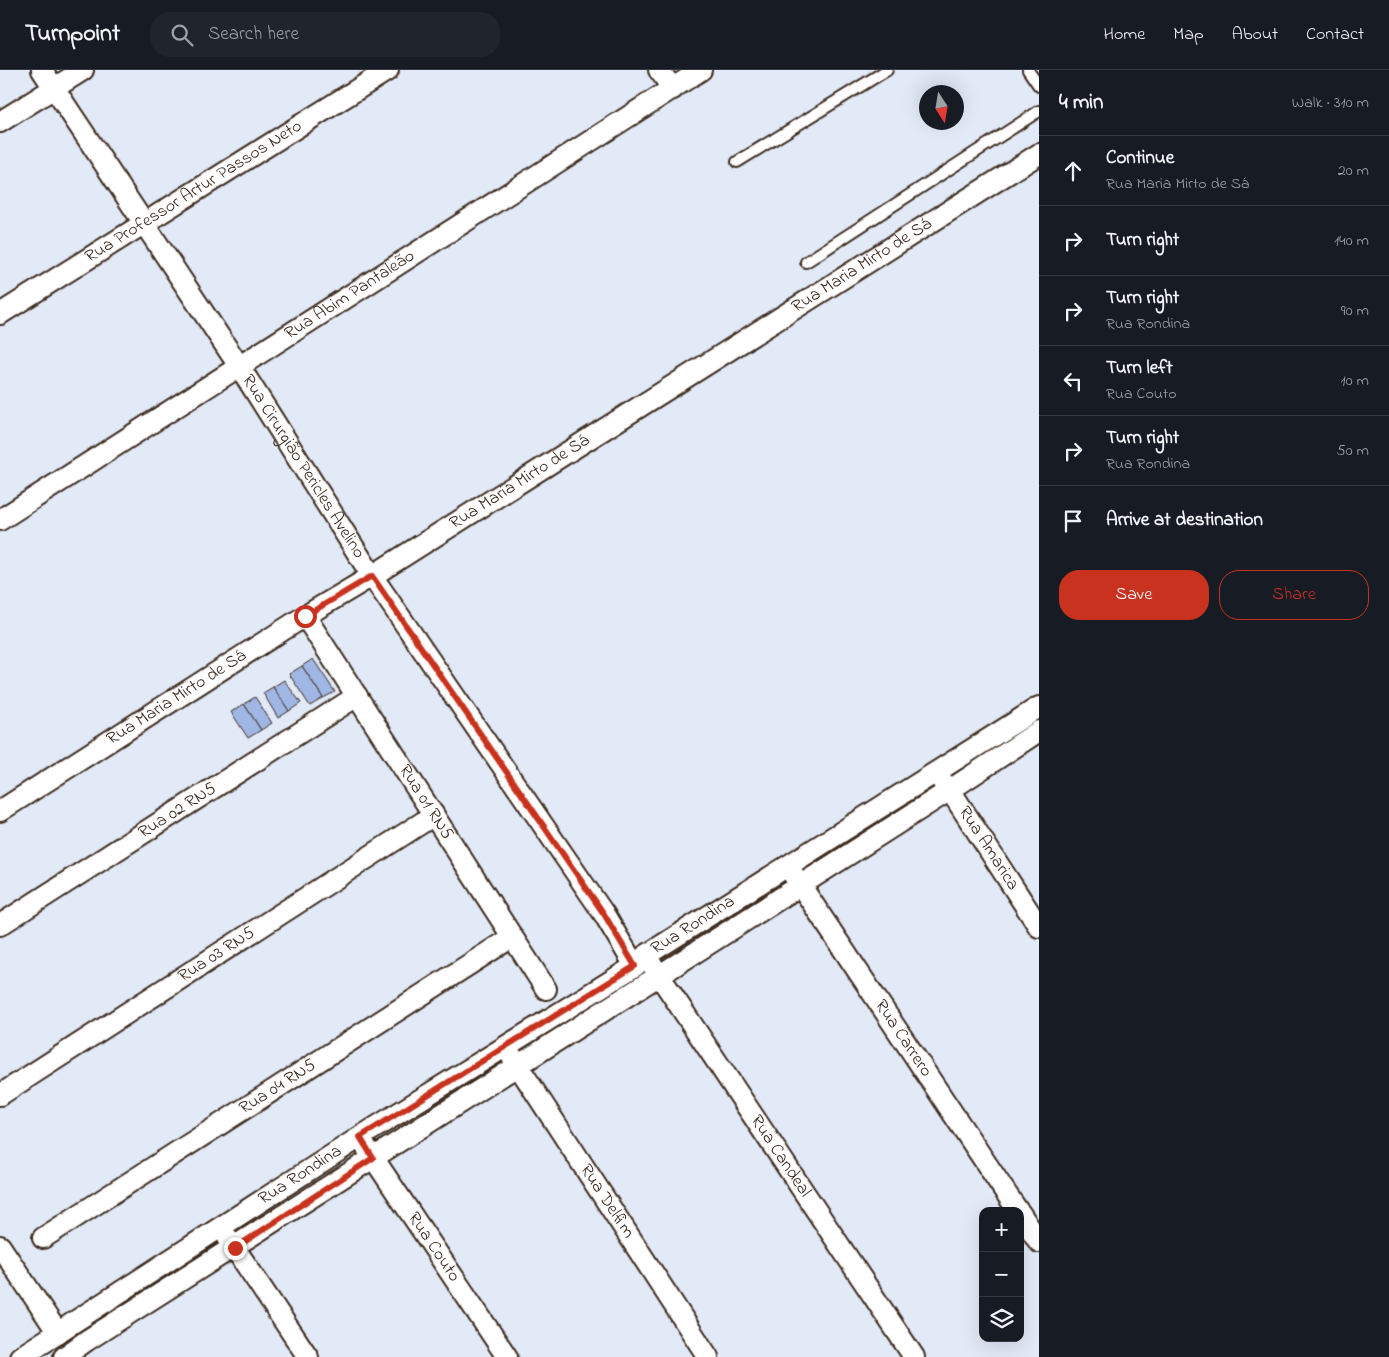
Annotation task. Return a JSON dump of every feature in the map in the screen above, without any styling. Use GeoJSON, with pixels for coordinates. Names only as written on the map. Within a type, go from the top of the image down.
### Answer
{"type":"FeatureCollection","features":[{"type":"Feature","properties":{"kind":"street","name":"Rua Cirurgião Pericles Avelino"},"geometry":{"type":"LineString","coordinates":[[42,70],[239,366],[372,576],[604,914],[640,961]]}},
{"type":"Feature","properties":{"kind":"street"},"geometry":{"type":"LineString","coordinates":[[0,122],[83,70]]}},
{"type":"Feature","properties":{"kind":"street","name":"Rua Professor Artur Passos Neto"},"geometry":{"type":"LineString","coordinates":[[0,314],[388,70]]}},
{"type":"Feature","properties":{"kind":"street"},"geometry":{"type":"LineString","coordinates":[[659,70],[673,89]]}},
{"type":"Feature","properties":{"kind":"street","name":"Rua Abim Pantaleão"},"geometry":{"type":"LineString","coordinates":[[0,520],[702,70]]}},
{"type":"Feature","properties":{"kind":"street","name":"Rua Maria Mirto de Sá"},"geometry":{"type":"LineString","coordinates":[[0,811],[305,616],[372,576],[1039,154]]}},
{"type":"Feature","properties":{"kind":"street","name":"Rua 01 RN5"},"geometry":{"type":"LineString","coordinates":[[305,616],[546,989]]}},
{"type":"Feature","properties":{"kind":"street","name":"Rua 02 RN5"},"geometry":{"type":"LineString","coordinates":[[0,925],[357,696]]}},
{"type":"Feature","properties":{"kind":"street","name":"Rua Rondina"},"geometry":{"type":"LineString","coordinates":[[20,1357],[360,1137],[1039,707]]}},
{"type":"Feature","properties":{"kind":"street","name":"Rua Rondina"},"geometry":{"type":"LineString","coordinates":[[64,1357],[91,1349],[235,1248],[373,1158],[950,790],[1039,731]]}},
{"type":"Feature","properties":{"kind":"street","name":"Rua Amarica"},"geometry":{"type":"LineString","coordinates":[[935,773],[950,790],[1039,927]]}},
{"type":"Feature","properties":{"kind":"street","name":"Rua 03 RN5"},"geometry":{"type":"LineString","coordinates":[[0,1095],[434,815]]}},
{"type":"Feature","properties":{"kind":"street","name":"Rua Carrero"},"geometry":{"type":"LineString","coordinates":[[787,866],[802,884],[1016,1207]]}},
{"type":"Feature","properties":{"kind":"street","name":"Rua 04 RN5"},"geometry":{"type":"LineString","coordinates":[[43,1238],[512,936]]}},
{"type":"Feature","properties":{"kind":"street","name":"Rua Candeal"},"geometry":{"type":"LineString","coordinates":[[640,961],[660,975],[914,1357]]}},
{"type":"Feature","properties":{"kind":"street","name":"Rua Delfim"},"geometry":{"type":"LineString","coordinates":[[504,1046],[708,1357]]}},
{"type":"Feature","properties":{"kind":"street","name":"Rua Couto"},"geometry":{"type":"LineString","coordinates":[[360,1137],[507,1357]]}},
{"type":"Feature","properties":{"kind":"street","name":"Rua Carrero"},"geometry":{"type":"LineString","coordinates":[[1024,1220],[1039,1242]]}},
{"type":"Feature","properties":{"kind":"street"},"geometry":{"type":"LineString","coordinates":[[221,1227],[308,1357]]}},
{"type":"Feature","properties":{"kind":"street"},"geometry":{"type":"LineString","coordinates":[[0,1246],[65,1328],[91,1349]]}},
{"type":"Feature","properties":{"kind":"lane"},"geometry":{"type":"LineString","coordinates":[[737,162],[886,70]]}},
{"type":"Feature","properties":{"kind":"lane"},"geometry":{"type":"LineString","coordinates":[[1028,70],[1039,86]]}},
{"type":"Feature","properties":{"kind":"lane"},"geometry":{"type":"LineString","coordinates":[[806,262],[1039,111]]}},
{"type":"Feature","properties":{"kind":"building"},"geometry":{"type":"Polygon","coordinates":[[[313,659],[335,692],[323,698],[302,666],[313,659]]]}},
{"type":"Feature","properties":{"kind":"building"},"geometry":{"type":"Polygon","coordinates":[[[302,666],[323,698],[310,706],[289,674],[302,666]]]}},
{"type":"Feature","properties":{"kind":"building"},"geometry":{"type":"Polygon","coordinates":[[[284,680],[301,703],[289,711],[273,687],[284,680]]]}},
{"type":"Feature","properties":{"kind":"building"},"geometry":{"type":"Polygon","coordinates":[[[273,687],[289,711],[278,718],[263,693],[273,687]]]}},
{"type":"Feature","properties":{"kind":"building"},"geometry":{"type":"Polygon","coordinates":[[[255,697],[272,723],[261,730],[244,704],[255,697]]]}},
{"type":"Feature","properties":{"kind":"building"},"geometry":{"type":"Polygon","coordinates":[[[244,704],[261,730],[248,738],[231,712],[244,704]]]}},
{"type":"Feature","properties":{"kind":"route"},"geometry":{"type":"LineString","coordinates":[[235,1248],[373,1158],[360,1137],[635,966],[604,914],[372,576],[305,616]]}}]}
